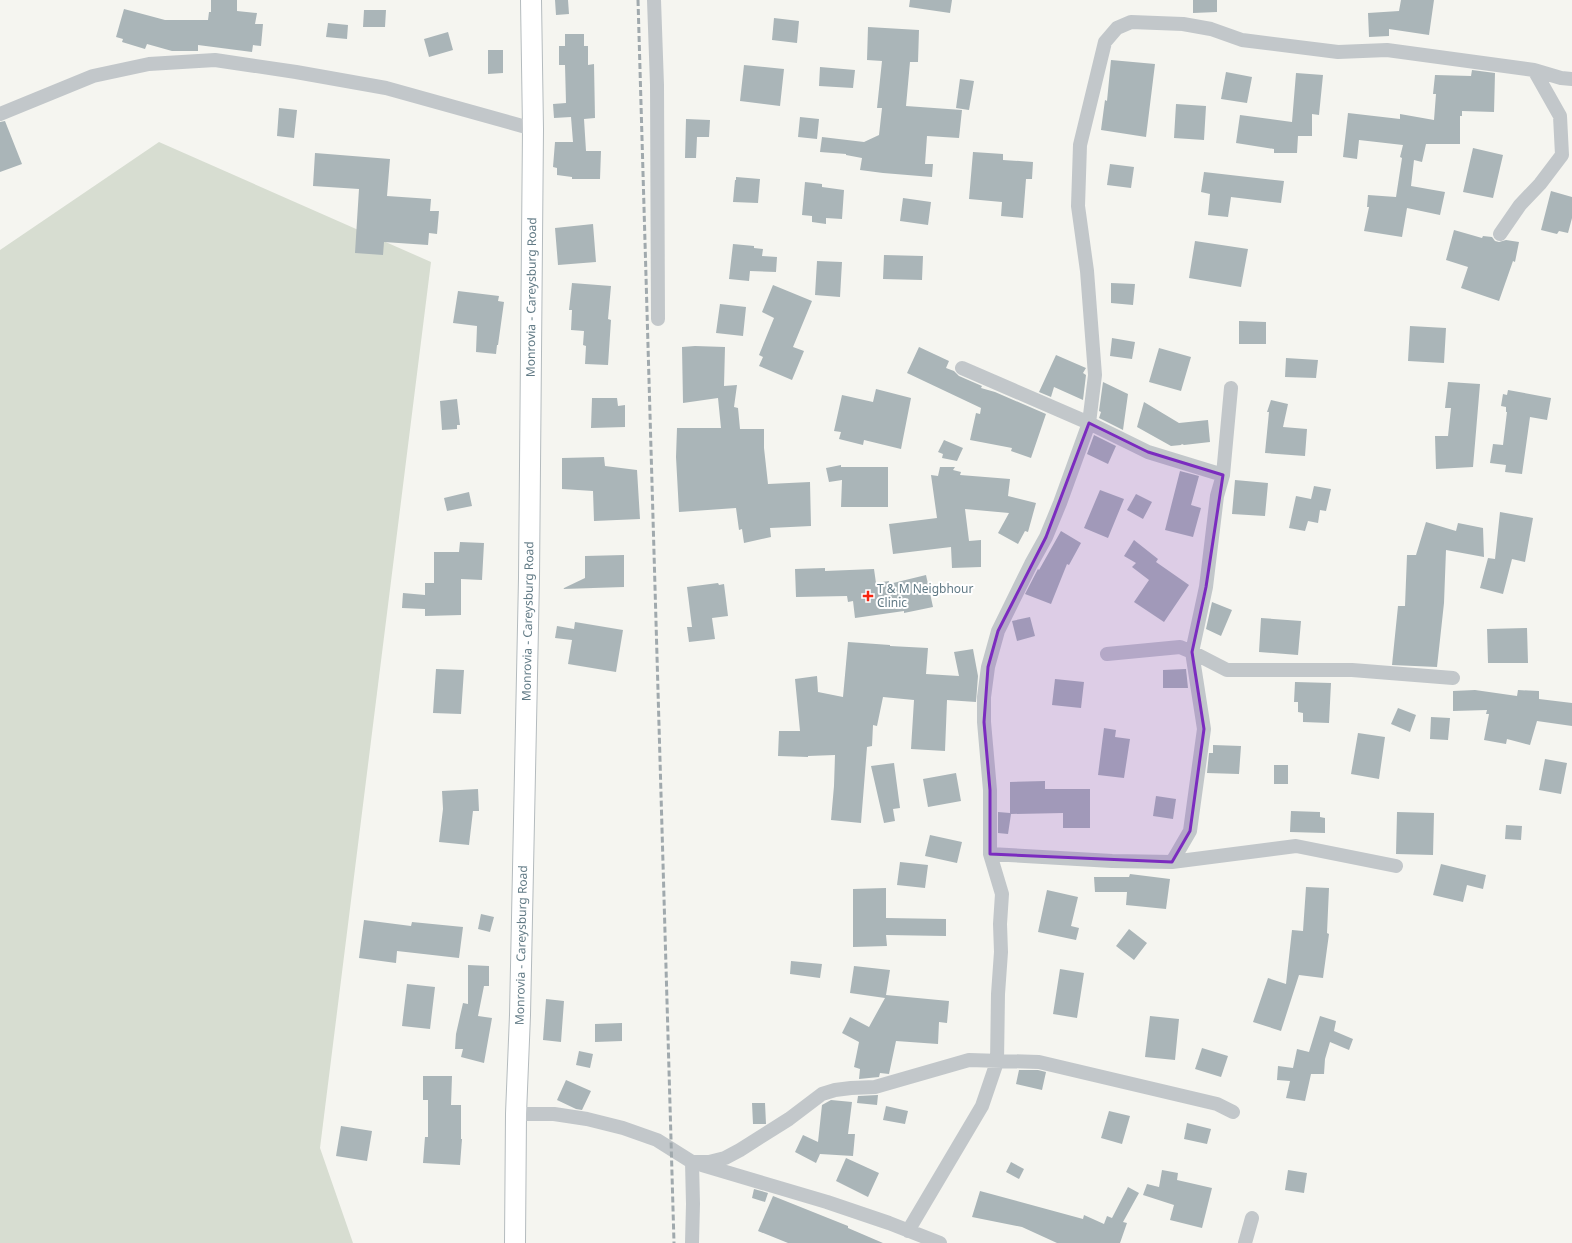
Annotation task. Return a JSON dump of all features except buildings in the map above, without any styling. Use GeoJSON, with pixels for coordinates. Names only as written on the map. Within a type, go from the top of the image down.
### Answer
{"type":"FeatureCollection","features":[{"type":"Feature","properties":{"kind":"main road","name":"Monrovia - Careysburg Road"},"geometry":{"type":"LineString","coordinates":[[515,1243],[516,1114],[520,1008],[529,578],[533,129],[531,0]]}},
{"type":"Feature","properties":{"kind":"street"},"geometry":{"type":"LineString","coordinates":[[654,0],[658,85],[658,319]]}},
{"type":"Feature","properties":{"kind":"street"},"geometry":{"type":"LineString","coordinates":[[908,1231],[982,1106],[997,1062],[1002,894],[990,854],[990,790],[984,722],[984,697],[988,667],[998,632],[1046,536],[1060,503],[1089,423],[1095,375],[1088,272],[1078,206],[1080,145],[1105,42],[1117,28],[1131,22],[1184,24],[1211,30],[1242,40],[1338,52],[1388,50],[1534,70],[1560,78],[1572,79]]}},
{"type":"Feature","properties":{"kind":"street"},"geometry":{"type":"LineString","coordinates":[[0,114],[93,76],[149,64],[216,60],[386,88],[533,129]]}},
{"type":"Feature","properties":{"kind":"street"},"geometry":{"type":"LineString","coordinates":[[1500,234],[1520,205],[1540,184],[1562,155],[1560,116],[1534,70]]}},
{"type":"Feature","properties":{"kind":"street"},"geometry":{"type":"LineString","coordinates":[[962,368],[1089,423],[1148,452],[1223,475]]}},
{"type":"Feature","properties":{"kind":"street"},"geometry":{"type":"LineString","coordinates":[[1172,862],[1190,831],[1204,729],[1192,652],[1206,587],[1218,496],[1223,475],[1231,388]]}},
{"type":"Feature","properties":{"kind":"street"},"geometry":{"type":"LineString","coordinates":[[1107,654],[1180,647],[1227,670],[1352,670],[1453,678]]}},
{"type":"Feature","properties":{"kind":"street"},"geometry":{"type":"LineString","coordinates":[[990,854],[1112,861],[1172,862],[1296,846],[1396,866]]}},
{"type":"Feature","properties":{"kind":"street"},"geometry":{"type":"LineString","coordinates":[[692,1162],[709,1162],[725,1158],[789,1119],[822,1094],[835,1090],[875,1087],[969,1060],[1039,1062],[1217,1104],[1233,1112]]}},
{"type":"Feature","properties":{"kind":"street"},"geometry":{"type":"LineString","coordinates":[[516,1114],[554,1114],[587,1118],[623,1128],[657,1140],[692,1162],[827,1202],[940,1243]]}},
{"type":"Feature","properties":{"kind":"street"},"geometry":{"type":"LineString","coordinates":[[692,1162],[692,1243]]}},
{"type":"Feature","properties":{"kind":"street"},"geometry":{"type":"LineString","coordinates":[[1244,1243],[1252,1218]]}},
{"type":"Feature","properties":{"kind":"highlighted area"},"geometry":{"type":"Polygon","coordinates":[[[1089,423],[1148,452],[1223,475],[1206,587],[1192,652],[1204,729],[1190,831],[1172,862],[990,854],[990,790],[984,722],[988,667],[998,631],[1046,537],[1089,423]]]}},
{"type":"Feature","properties":{"kind":"shaded area"},"geometry":{"type":"Polygon","coordinates":[[[159,142],[431,262],[320,1148],[353,1243],[0,1243],[0,250],[159,142]]]}},
{"type":"Feature","properties":{"kind":"railway"},"geometry":{"type":"LineString","coordinates":[[638,0],[674,1243]]}},
{"type":"Feature","properties":{"kind":"place","name":"T & M Neigbhour Clinic"},"geometry":{"type":"Point","coordinates":[868,596]}}]}
